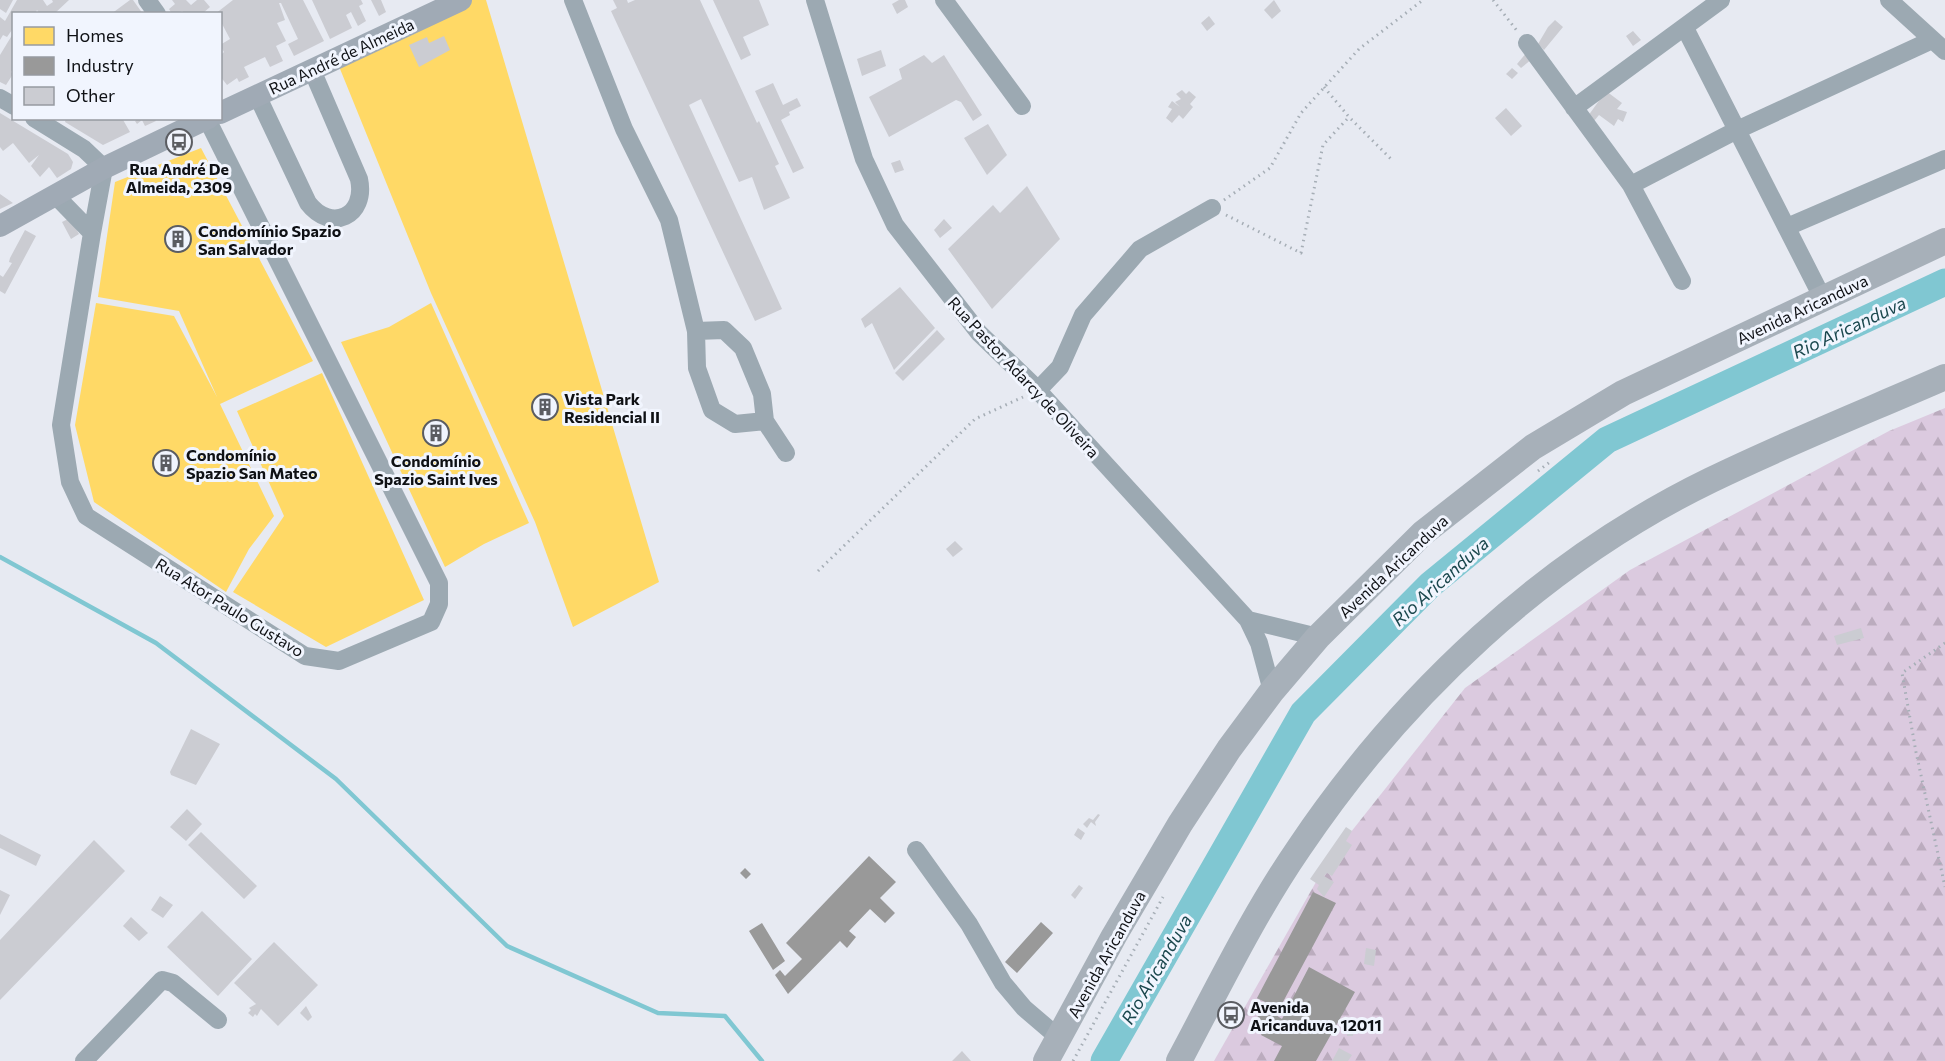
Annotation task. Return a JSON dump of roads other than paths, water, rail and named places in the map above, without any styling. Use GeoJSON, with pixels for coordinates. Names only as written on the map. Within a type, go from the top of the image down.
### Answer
{"type":"FeatureCollection","features":[{"type":"Feature","properties":{"kind":"highway","name":"Avenida Aricanduva"},"geometry":{"type":"LineString","coordinates":[[1046,1061],[1180,824],[1229,749],[1272,691],[1318,637],[1423,533],[1533,447],[1623,393],[1945,242]]}},
{"type":"Feature","properties":{"kind":"highway"},"geometry":{"type":"LineString","coordinates":[[1179,1061],[1239,948],[1298,849],[1349,778],[1404,712],[1481,636],[1576,562],[1643,519],[1710,481],[1945,377]]}},
{"type":"Feature","properties":{"kind":"main road","name":"Rua André de Almeida"},"geometry":{"type":"LineString","coordinates":[[222,110],[461,0]]}},
{"type":"Feature","properties":{"kind":"main road","name":"Rua André de Almeida"},"geometry":{"type":"LineString","coordinates":[[0,226],[104,168],[201,120]]}},
{"type":"Feature","properties":{"kind":"street"},"geometry":{"type":"LineString","coordinates":[[573,0],[624,129],[669,220],[696,331],[697,368],[712,410],[735,424],[765,421]]}},
{"type":"Feature","properties":{"kind":"street","name":"Rua Pastor Adarcy de Oliveira"},"geometry":{"type":"LineString","coordinates":[[815,0],[864,159],[895,225],[979,333],[1038,390],[1248,620],[1259,643],[1272,691]]}},
{"type":"Feature","properties":{"kind":"street"},"geometry":{"type":"LineString","coordinates":[[944,0],[1022,106]]}},
{"type":"Feature","properties":{"kind":"street"},"geometry":{"type":"LineString","coordinates":[[1574,108],[1720,0]]}},
{"type":"Feature","properties":{"kind":"street"},"geometry":{"type":"LineString","coordinates":[[1631,185],[1735,131],[1939,45],[1888,0]]}},
{"type":"Feature","properties":{"kind":"street"},"geometry":{"type":"LineString","coordinates":[[1685,28],[1735,131],[1823,299]]}},
{"type":"Feature","properties":{"kind":"street"},"geometry":{"type":"LineString","coordinates":[[1527,43],[1631,185],[1682,280]]}},
{"type":"Feature","properties":{"kind":"street"},"geometry":{"type":"LineString","coordinates":[[257,95],[308,203],[316,213],[329,219],[346,216],[358,204],[362,192],[359,179],[312,70]]}},
{"type":"Feature","properties":{"kind":"street"},"geometry":{"type":"LineString","coordinates":[[37,120],[84,149],[104,168]]}},
{"type":"Feature","properties":{"kind":"street","name":"Rua Ator Paulo Gustavo"},"geometry":{"type":"LineString","coordinates":[[104,168],[61,425],[70,482],[86,516],[305,656],[339,661],[430,621],[439,604],[439,583],[221,120]]}},
{"type":"Feature","properties":{"kind":"street"},"geometry":{"type":"LineString","coordinates":[[1787,227],[1945,159]]}},
{"type":"Feature","properties":{"kind":"street"},"geometry":{"type":"LineString","coordinates":[[55,195],[92,233]]}},
{"type":"Feature","properties":{"kind":"street"},"geometry":{"type":"LineString","coordinates":[[1038,390],[1060,367],[1083,315],[1140,249],[1212,208]]}},
{"type":"Feature","properties":{"kind":"street"},"geometry":{"type":"LineString","coordinates":[[696,331],[724,330],[743,348],[762,394],[765,421],[786,453]]}},
{"type":"Feature","properties":{"kind":"street"},"geometry":{"type":"LineString","coordinates":[[1248,620],[1318,637]]}},
{"type":"Feature","properties":{"kind":"street"},"geometry":{"type":"LineString","coordinates":[[916,850],[969,924],[1003,983],[1024,1008],[1059,1038]]}},
{"type":"Feature","properties":{"kind":"street"},"geometry":{"type":"LineString","coordinates":[[84,1061],[162,980],[173,983],[218,1020]]}},
{"type":"Feature","properties":{"kind":"waterway","name":"Rio Aricanduva"},"geometry":{"type":"LineString","coordinates":[[1104,1061],[1303,713],[1430,585],[1607,440],[1945,282]]}},
{"type":"Feature","properties":{"kind":"waterway"},"geometry":{"type":"LineString","coordinates":[[0,557],[156,643],[336,779],[507,946],[658,1013],[725,1016],[762,1061]]}},
{"type":"Feature","properties":{"kind":"place","name":"Rua André De Almeida, 2309"},"geometry":{"type":"Point","coordinates":[179,142]}},
{"type":"Feature","properties":{"kind":"place","name":"Condomínio Spazio San Salvador"},"geometry":{"type":"Point","coordinates":[178,239]}},
{"type":"Feature","properties":{"kind":"place","name":"Vista Park Residencial II"},"geometry":{"type":"Point","coordinates":[545,407]}},
{"type":"Feature","properties":{"kind":"place","name":"Condomínio Spazio Saint Ives"},"geometry":{"type":"Point","coordinates":[436,433]}},
{"type":"Feature","properties":{"kind":"place","name":"Condomínio Spazio San Mateo"},"geometry":{"type":"Point","coordinates":[166,463]}},
{"type":"Feature","properties":{"kind":"place","name":"Avenida Aricanduva, 12011"},"geometry":{"type":"Point","coordinates":[1231,1015]}}]}
